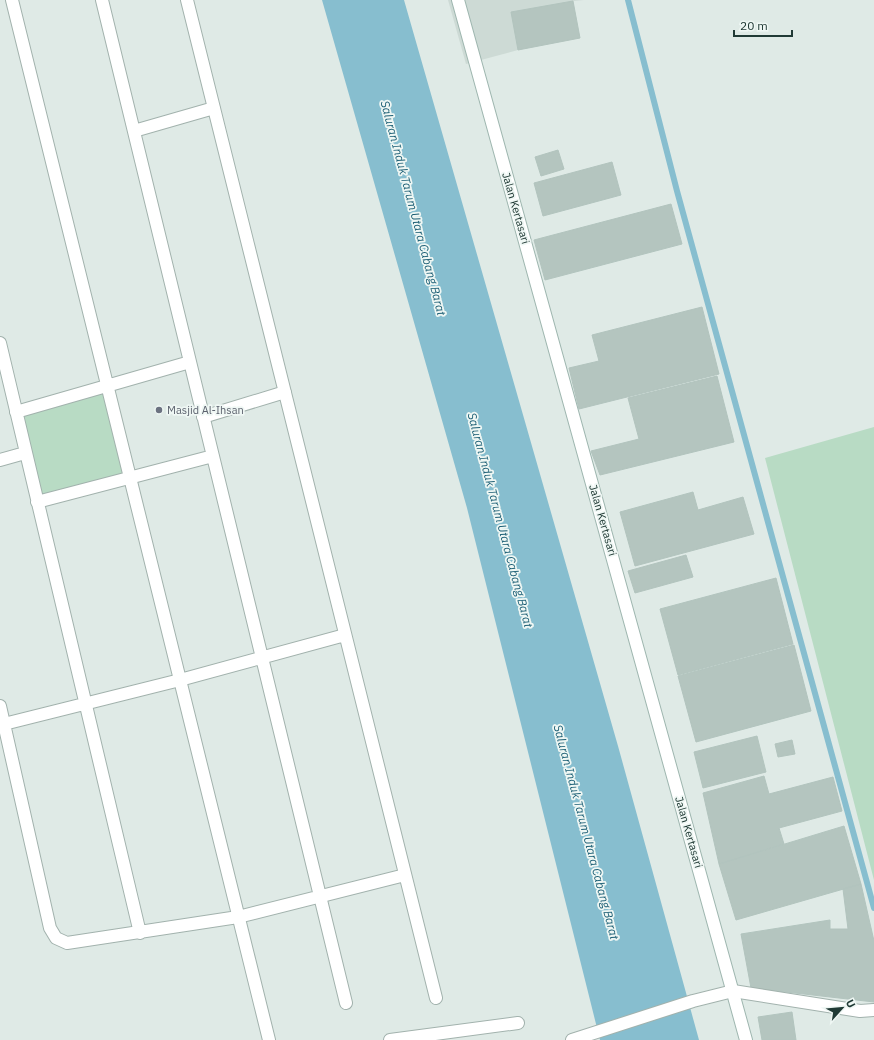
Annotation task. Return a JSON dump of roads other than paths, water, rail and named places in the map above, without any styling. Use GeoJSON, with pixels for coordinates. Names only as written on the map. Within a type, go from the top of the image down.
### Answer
{"type":"FeatureCollection","features":[{"type":"Feature","properties":{"kind":"street"},"geometry":{"type":"LineString","coordinates":[[12,0],[268,1040]]}},
{"type":"Feature","properties":{"kind":"street"},"geometry":{"type":"LineString","coordinates":[[102,0],[346,1003]]}},
{"type":"Feature","properties":{"kind":"street"},"geometry":{"type":"LineString","coordinates":[[187,0],[436,998]]}},
{"type":"Feature","properties":{"kind":"street","name":"Jalan Kertasari"},"geometry":{"type":"LineString","coordinates":[[458,0],[746,1040]]}},
{"type":"Feature","properties":{"kind":"street"},"geometry":{"type":"LineString","coordinates":[[134,131],[214,108]]}},
{"type":"Feature","properties":{"kind":"street"},"geometry":{"type":"LineString","coordinates":[[0,343],[140,933]]}},
{"type":"Feature","properties":{"kind":"street"},"geometry":{"type":"LineString","coordinates":[[16,412],[190,362]]}},
{"type":"Feature","properties":{"kind":"street"},"geometry":{"type":"LineString","coordinates":[[203,417],[285,392]]}},
{"type":"Feature","properties":{"kind":"street"},"geometry":{"type":"LineString","coordinates":[[0,460],[25,453]]}},
{"type":"Feature","properties":{"kind":"street"},"geometry":{"type":"LineString","coordinates":[[37,502],[213,456]]}},
{"type":"Feature","properties":{"kind":"street"},"geometry":{"type":"LineString","coordinates":[[4,724],[180,680],[345,635]]}},
{"type":"Feature","properties":{"kind":"street"},"geometry":{"type":"LineString","coordinates":[[0,706],[50,928],[56,938],[67,943],[238,917],[320,898],[405,875]]}},
{"type":"Feature","properties":{"kind":"street"},"geometry":{"type":"LineString","coordinates":[[572,1040],[693,1001],[733,991],[860,1010],[874,1010]]}},
{"type":"Feature","properties":{"kind":"street"},"geometry":{"type":"LineString","coordinates":[[390,1040],[518,1023]]}},
{"type":"Feature","properties":{"kind":"water","name":"Saluran Induk Tarum Utara Cabang Barat"},"geometry":{"type":"Polygon","coordinates":[[[322,0],[404,0],[618,746],[699,1040],[600,1040],[467,508],[322,0]]]}},
{"type":"Feature","properties":{"kind":"waterway"},"geometry":{"type":"LineString","coordinates":[[628,0],[677,191],[874,908]]}},
{"type":"Feature","properties":{"kind":"place","name":"Masjid Al-Ihsan"},"geometry":{"type":"Point","coordinates":[159,410]}}]}
